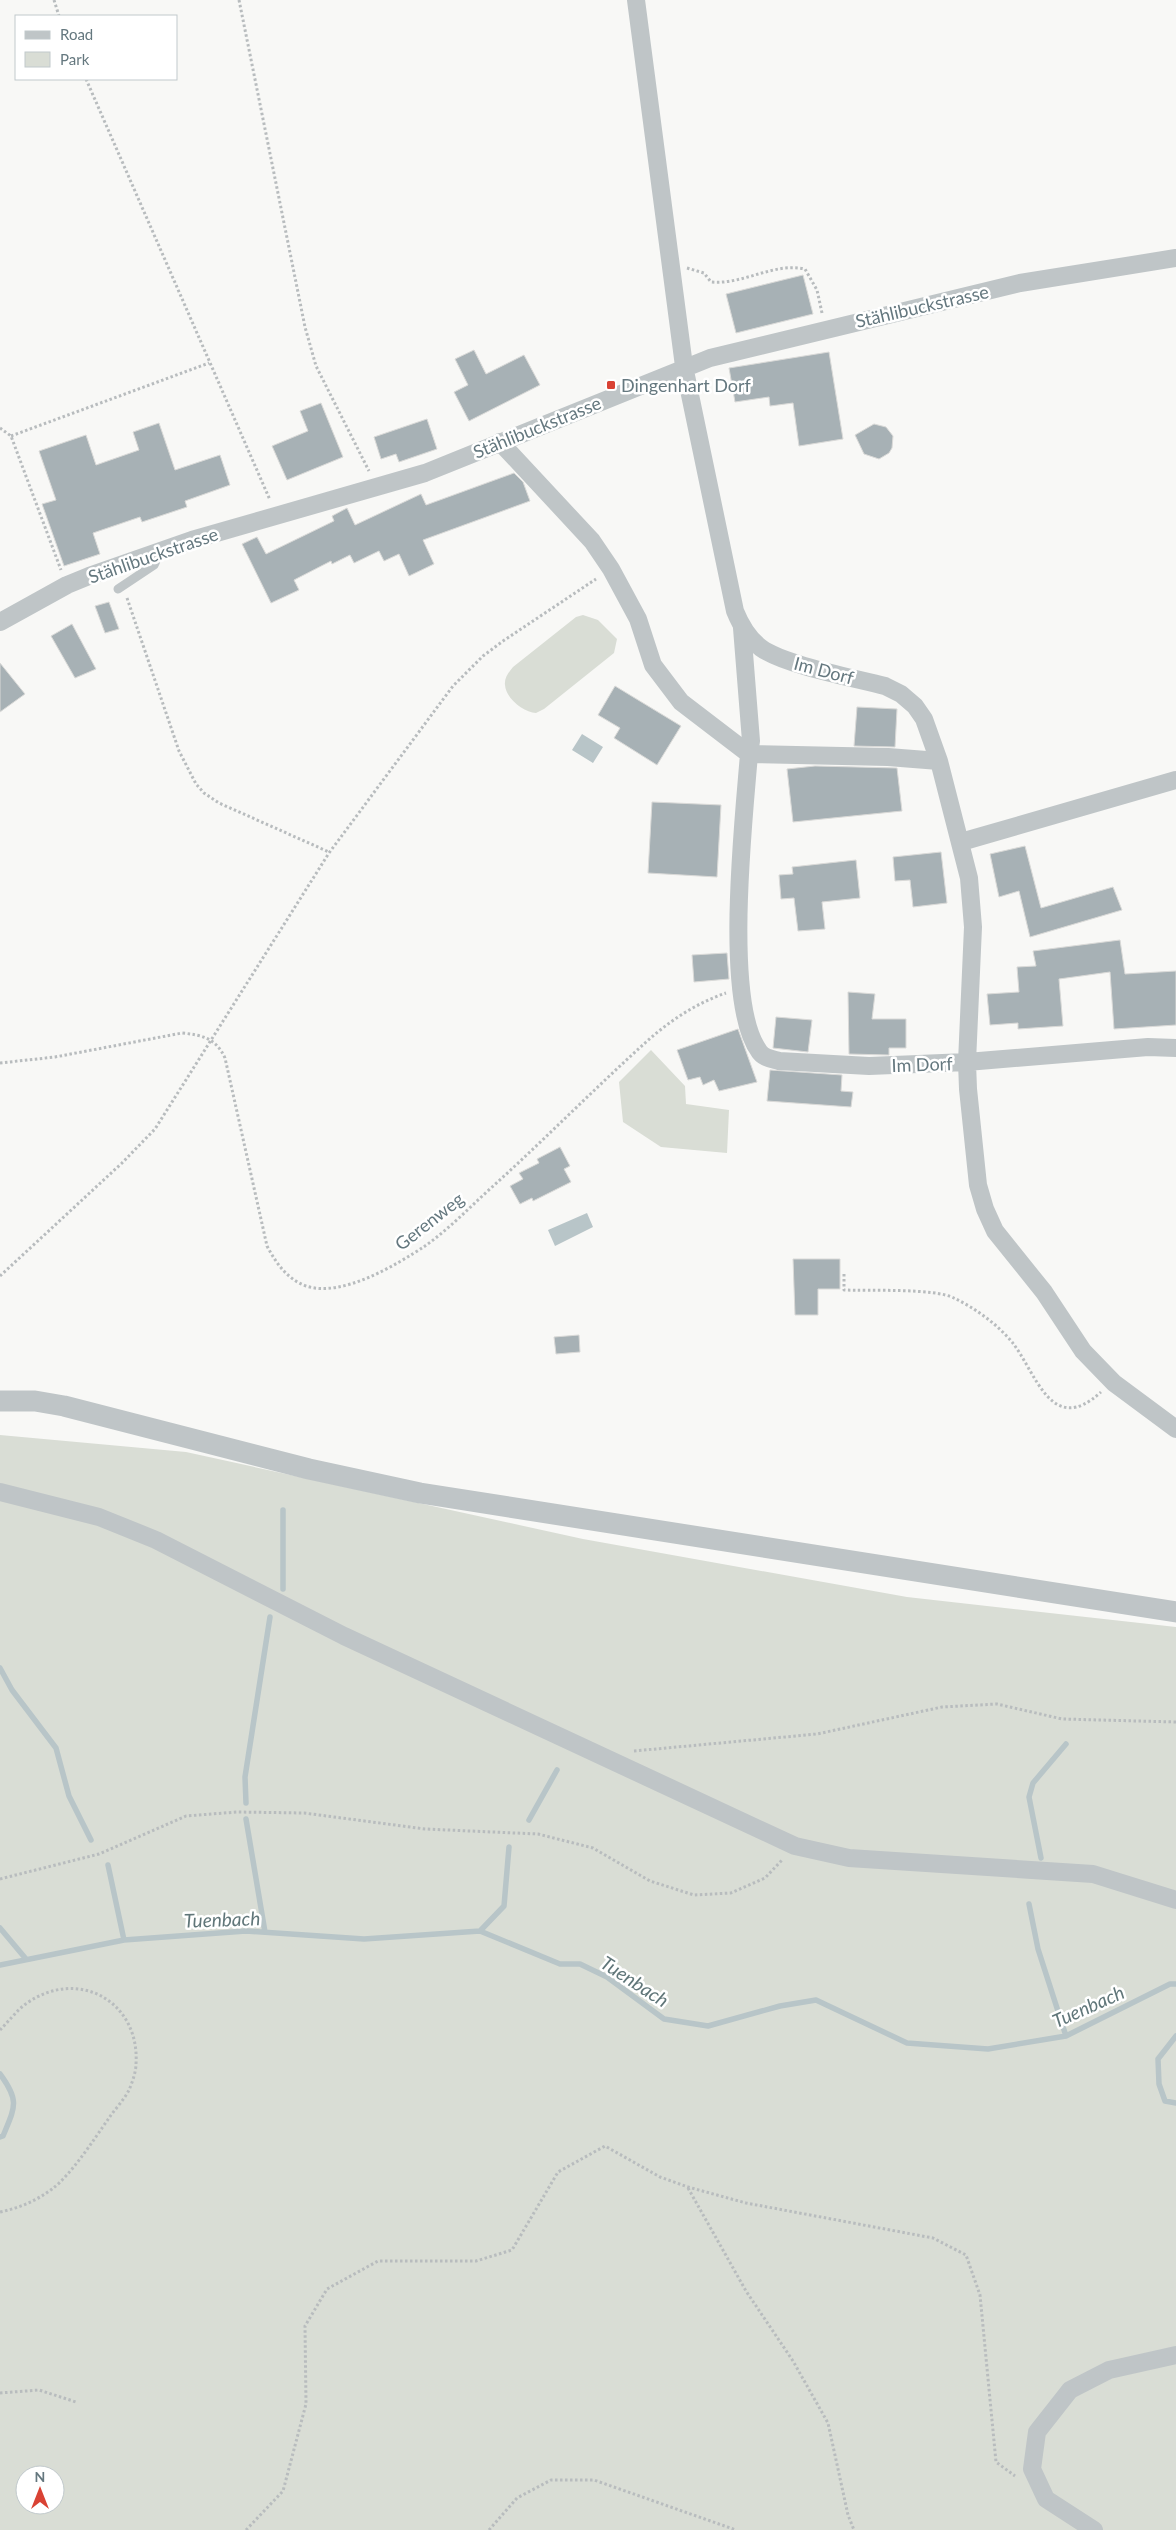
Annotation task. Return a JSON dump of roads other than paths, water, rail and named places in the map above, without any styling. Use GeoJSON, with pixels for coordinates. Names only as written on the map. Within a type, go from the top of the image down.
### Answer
{"type":"FeatureCollection","features":[{"type":"Feature","properties":{"kind":"street","name":"Im Dorf"},"geometry":{"type":"LineString","coordinates":[[636,0],[684,366],[735,611],[742,628],[751,741],[741,861],[741,990],[750,1035],[760,1053],[768,1059],[870,1066],[967,1062],[973,927],[969,878],[939,761],[924,719],[915,706],[901,694],[885,686],[774,656],[761,648],[742,628]]}},
{"type":"Feature","properties":{"kind":"street","name":"Stählibuckstrasse"},"geometry":{"type":"LineString","coordinates":[[0,622],[67,585],[161,550],[425,473],[684,366],[825,329],[1020,283],[1176,258]]}},
{"type":"Feature","properties":{"kind":"street"},"geometry":{"type":"LineString","coordinates":[[500,442],[592,541],[611,569],[638,619],[653,665],[681,702],[749,754],[888,757],[939,761]]}},
{"type":"Feature","properties":{"kind":"street"},"geometry":{"type":"LineString","coordinates":[[961,842],[1176,780]]}},
{"type":"Feature","properties":{"kind":"street"},"geometry":{"type":"LineString","coordinates":[[1176,1048],[1148,1047],[1098,1050],[967,1062],[978,1185],[985,1209],[995,1231],[1044,1292],[1083,1351],[1111,1380],[1176,1429]]}},
{"type":"Feature","properties":{"kind":"street"},"geometry":{"type":"LineString","coordinates":[[0,1401],[35,1401],[64,1406],[309,1469],[420,1493],[1176,1612]]}},
{"type":"Feature","properties":{"kind":"street"},"geometry":{"type":"LineString","coordinates":[[0,1492],[99,1517],[156,1540],[344,1636],[795,1846],[849,1858],[1094,1874],[1176,1900]]}},
{"type":"Feature","properties":{"kind":"street"},"geometry":{"type":"LineString","coordinates":[[1094,2530],[1046,2499],[1032,2469],[1037,2432],[1070,2390],[1109,2370],[1176,2355]]}},
{"type":"Feature","properties":{"kind":"lane"},"geometry":{"type":"LineString","coordinates":[[120,587],[154,566],[161,550]]}},
{"type":"Feature","properties":{"kind":"waterway"},"geometry":{"type":"LineString","coordinates":[[283,1510],[283,1589]]}},
{"type":"Feature","properties":{"kind":"waterway"},"geometry":{"type":"LineString","coordinates":[[246,1803],[245,1777],[270,1617]]}},
{"type":"Feature","properties":{"kind":"waterway"},"geometry":{"type":"LineString","coordinates":[[0,1668],[12,1690],[56,1748],[69,1796],[91,1840]]}},
{"type":"Feature","properties":{"kind":"waterway"},"geometry":{"type":"LineString","coordinates":[[1041,1858],[1029,1797],[1033,1783],[1066,1744]]}},
{"type":"Feature","properties":{"kind":"waterway"},"geometry":{"type":"LineString","coordinates":[[529,1820],[557,1770]]}},
{"type":"Feature","properties":{"kind":"waterway"},"geometry":{"type":"LineString","coordinates":[[246,1819],[265,1932]]}},
{"type":"Feature","properties":{"kind":"waterway"},"geometry":{"type":"LineString","coordinates":[[480,1931],[504,1906],[509,1847]]}},
{"type":"Feature","properties":{"kind":"waterway"},"geometry":{"type":"LineString","coordinates":[[108,1865],[124,1940]]}},
{"type":"Feature","properties":{"kind":"waterway"},"geometry":{"type":"LineString","coordinates":[[1029,1904],[1038,1949],[1066,2036]]}},
{"type":"Feature","properties":{"kind":"waterway"},"geometry":{"type":"LineString","coordinates":[[0,1928],[26,1959]]}},
{"type":"Feature","properties":{"kind":"waterway","name":"Tuenbach"},"geometry":{"type":"LineString","coordinates":[[0,1965],[124,1940],[246,1931],[364,1939],[480,1931],[560,1964],[580,1964],[607,1977],[664,2019],[708,2026],[780,2006],[816,2000],[907,2043],[988,2049],[1066,2036],[1170,1984],[1176,1984]]}},
{"type":"Feature","properties":{"kind":"waterway","name":"Tuenbach"},"geometry":{"type":"LineString","coordinates":[[1176,2036],[1158,2059],[1159,2084],[1165,2101],[1176,2103]]}},
{"type":"Feature","properties":{"kind":"waterway","name":"Tuenbach"},"geometry":{"type":"LineString","coordinates":[[0,2074],[11,2091],[14,2104],[3,2136],[0,2137]]}},
{"type":"Feature","properties":{"kind":"place","name":"Dingenhart Dorf"},"geometry":{"type":"Point","coordinates":[611,385]}}]}
